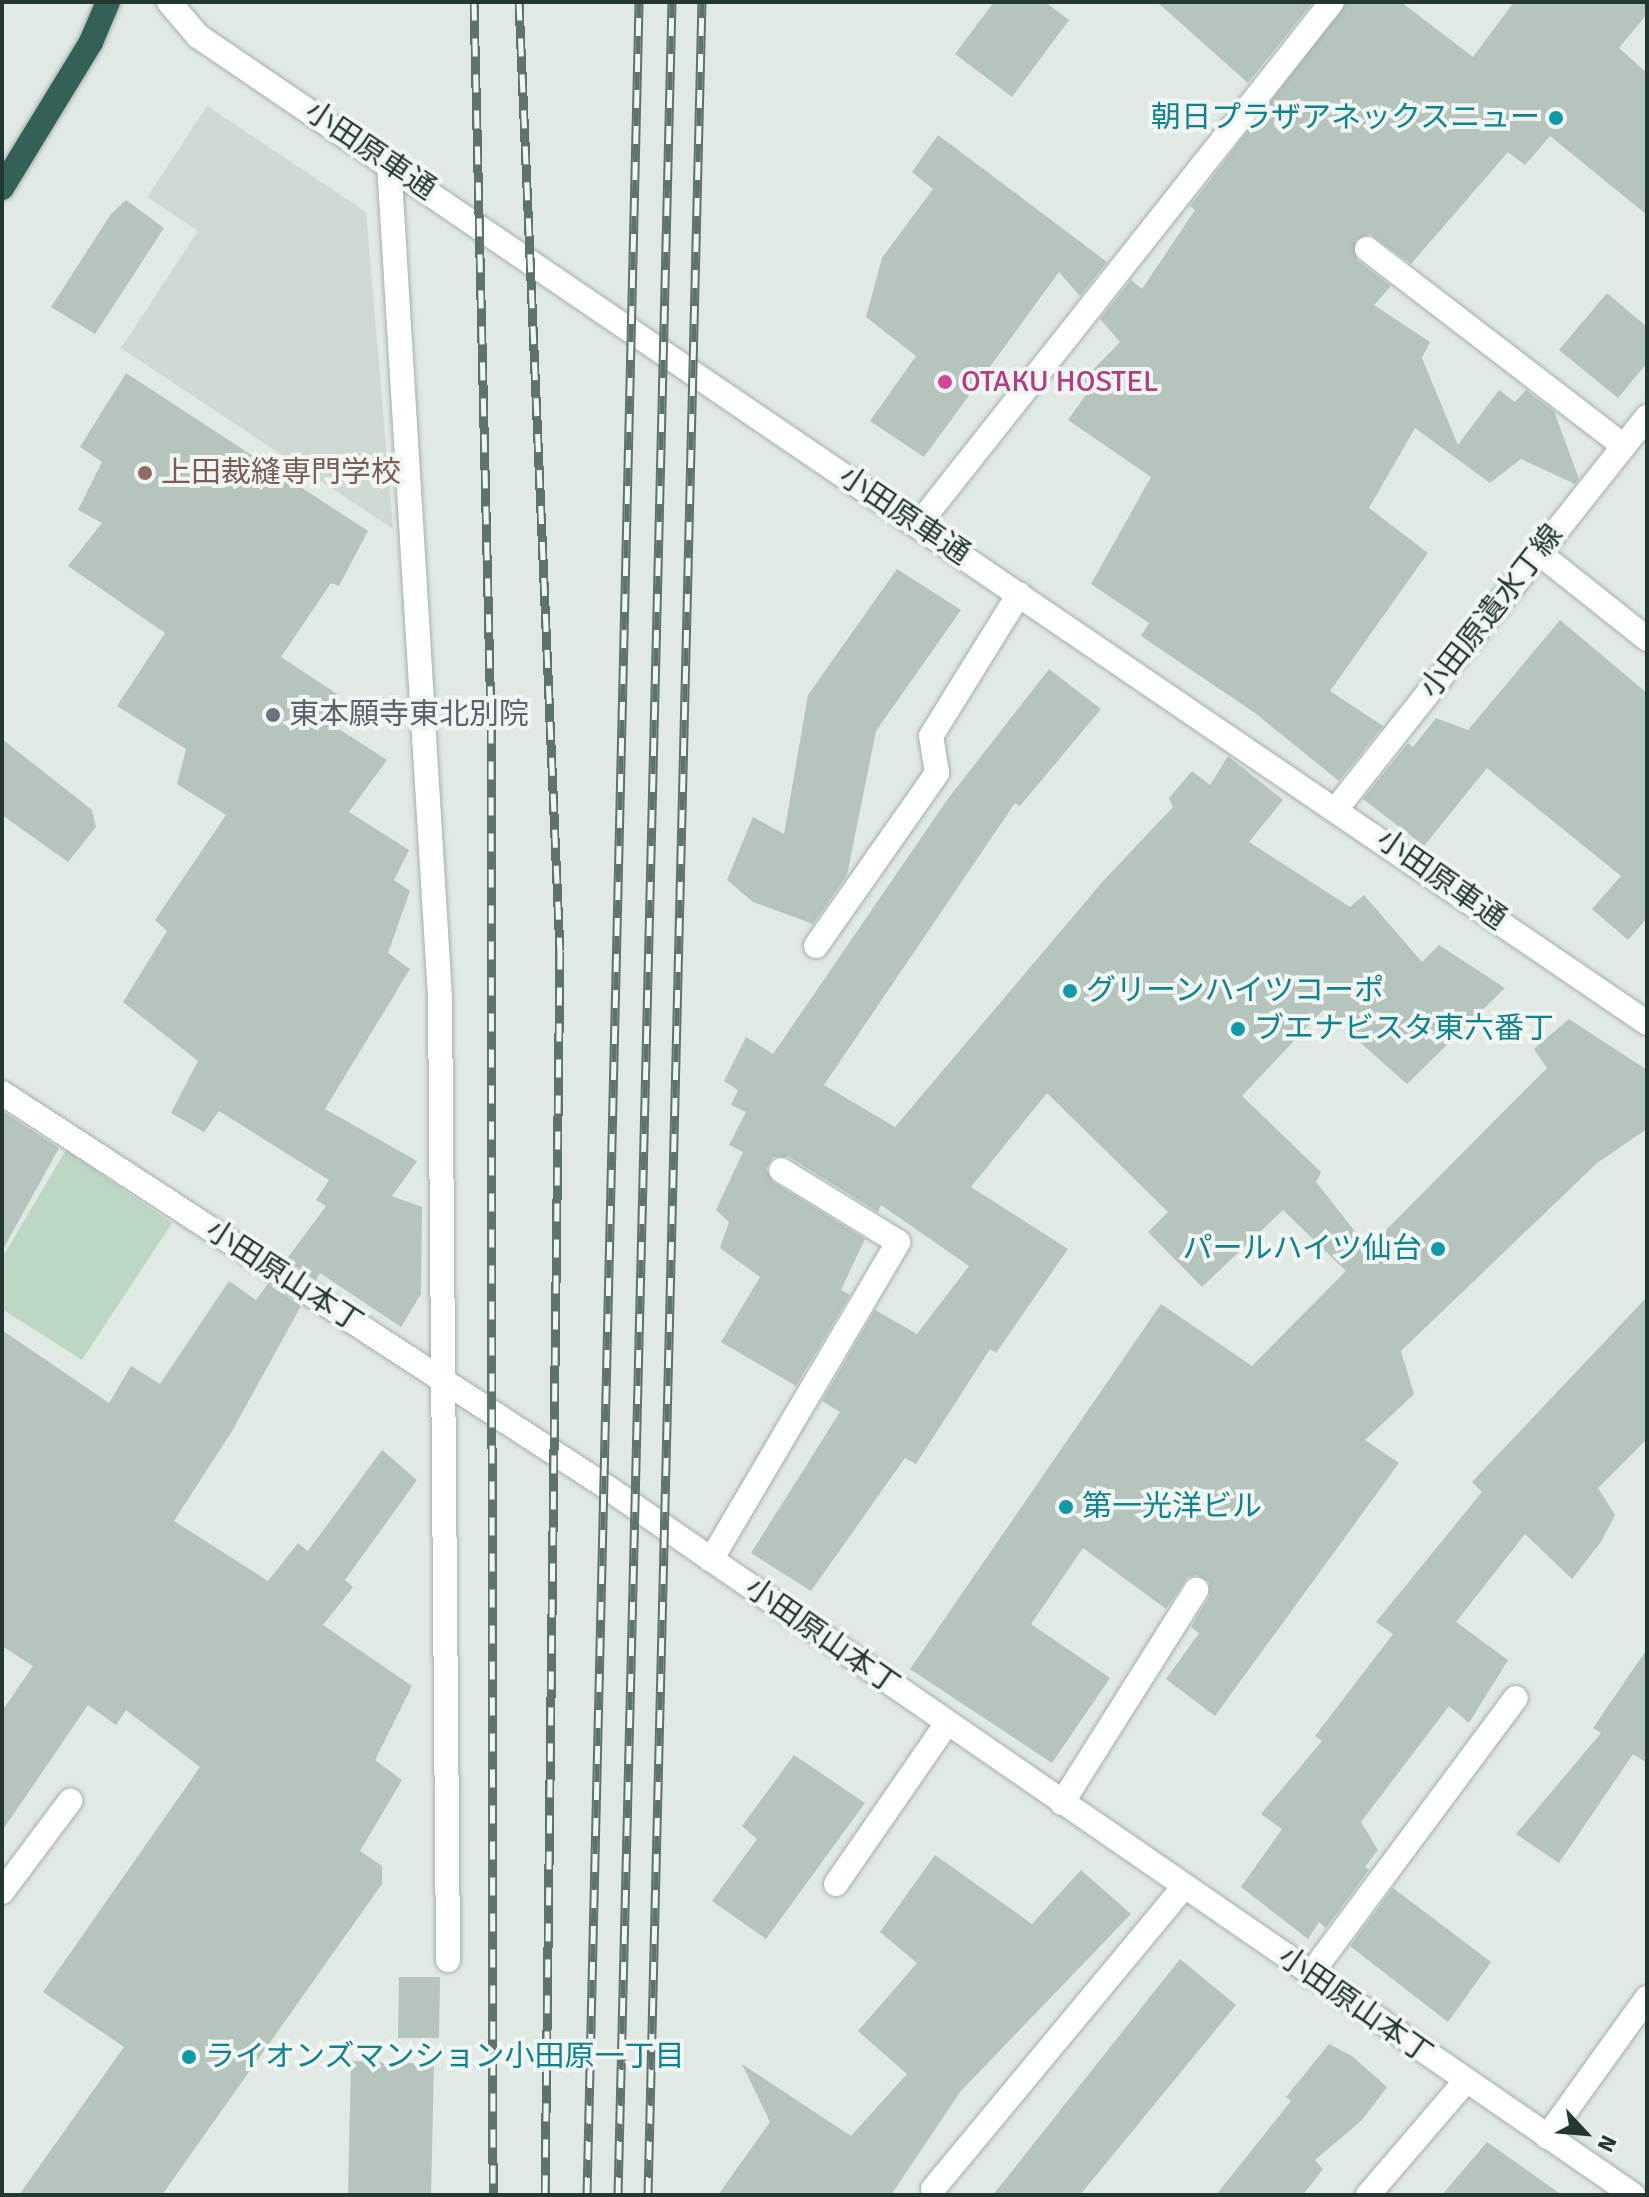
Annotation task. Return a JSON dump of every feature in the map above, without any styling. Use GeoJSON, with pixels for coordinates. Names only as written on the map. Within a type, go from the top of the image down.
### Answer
{"type":"FeatureCollection","features":[{"type":"Feature","properties":{"kind":"highway"},"geometry":{"type":"LineString","coordinates":[[2,188],[91,42],[108,2]]}},
{"type":"Feature","properties":{"kind":"street","name":"小田原車通"},"geometry":{"type":"LineString","coordinates":[[169,2],[198,36],[1337,808],[1647,1023]]}},
{"type":"Feature","properties":{"kind":"street"},"geometry":{"type":"LineString","coordinates":[[918,525],[1332,2]]}},
{"type":"Feature","properties":{"kind":"street"},"geometry":{"type":"LineString","coordinates":[[389,163],[440,998],[448,1960]]}},
{"type":"Feature","properties":{"kind":"street"},"geometry":{"type":"LineString","coordinates":[[1367,249],[1624,446]]}},
{"type":"Feature","properties":{"kind":"street","name":"小田原遺水丁線"},"geometry":{"type":"LineString","coordinates":[[1337,808],[1647,417]]}},
{"type":"Feature","properties":{"kind":"street"},"geometry":{"type":"LineString","coordinates":[[1539,553],[1647,639]]}},
{"type":"Feature","properties":{"kind":"street"},"geometry":{"type":"LineString","coordinates":[[816,946],[937,773],[931,736],[1019,594]]}},
{"type":"Feature","properties":{"kind":"street","name":"小田原山本丁"},"geometry":{"type":"LineString","coordinates":[[2,1093],[711,1560],[1633,2195]]}},
{"type":"Feature","properties":{"kind":"street"},"geometry":{"type":"LineString","coordinates":[[711,1560],[898,1242],[781,1170]]}},
{"type":"Feature","properties":{"kind":"street"},"geometry":{"type":"LineString","coordinates":[[1062,1803],[1196,1590]]}},
{"type":"Feature","properties":{"kind":"street"},"geometry":{"type":"LineString","coordinates":[[1310,1975],[1516,1698]]}},
{"type":"Feature","properties":{"kind":"street"},"geometry":{"type":"LineString","coordinates":[[836,1884],[947,1723]]}},
{"type":"Feature","properties":{"kind":"street"},"geometry":{"type":"LineString","coordinates":[[2,1892],[70,1801]]}},
{"type":"Feature","properties":{"kind":"street"},"geometry":{"type":"LineString","coordinates":[[933,2189],[1184,1887]]}},
{"type":"Feature","properties":{"kind":"street"},"geometry":{"type":"LineString","coordinates":[[1547,2137],[1647,1998]]}},
{"type":"Feature","properties":{"kind":"street"},"geometry":{"type":"LineString","coordinates":[[1368,2195],[1465,2082]]}},
{"type":"Feature","properties":{"kind":"shaded area"},"geometry":{"type":"Polygon","coordinates":[[[207,106],[366,212],[393,529],[121,348],[198,231],[147,197],[207,106]]]}},
{"type":"Feature","properties":{"kind":"green space"},"geometry":{"type":"Polygon","coordinates":[[[66,1150],[172,1223],[82,1360],[2,1309],[2,1258],[66,1150]]]}},
{"type":"Feature","properties":{"kind":"building"},"geometry":{"type":"Polygon","coordinates":[[[994,2],[1045,2],[1069,20],[1012,97],[955,54],[994,2]]]}},
{"type":"Feature","properties":{"kind":"building"},"geometry":{"type":"Polygon","coordinates":[[[1157,2],[1313,2],[1248,83],[1157,2]]]}},
{"type":"Feature","properties":{"kind":"building"},"geometry":{"type":"Polygon","coordinates":[[[1347,2],[1401,2],[1473,57],[1514,2],[1647,2],[1647,14],[1619,48],[1647,73],[1647,215],[1550,136],[1525,165],[1508,152],[1411,264],[1370,234],[1355,241],[1357,260],[1391,286],[1374,305],[1430,342],[1422,358],[1458,445],[1499,390],[1515,402],[1526,390],[1554,411],[1579,479],[1575,484],[1521,459],[1490,483],[1415,428],[1369,508],[1428,553],[1330,691],[1383,726],[1339,781],[1255,713],[1141,636],[1149,623],[1091,584],[1151,477],[1068,420],[1090,389],[1083,380],[1120,342],[1100,319],[1131,280],[1142,289],[1195,210],[1190,206],[1347,2]]]}},
{"type":"Feature","properties":{"kind":"building"},"geometry":{"type":"Polygon","coordinates":[[[938,135],[1107,262],[1080,296],[1059,272],[924,457],[870,421],[916,356],[866,317],[882,258],[933,189],[912,172],[938,135]]]}},
{"type":"Feature","properties":{"kind":"building"},"geometry":{"type":"Polygon","coordinates":[[[126,200],[164,228],[95,334],[51,307],[111,214],[126,200]]]}},
{"type":"Feature","properties":{"kind":"building"},"geometry":{"type":"Polygon","coordinates":[[[1607,293],[1647,327],[1647,363],[1618,398],[1559,350],[1607,293]]]}},
{"type":"Feature","properties":{"kind":"building"},"geometry":{"type":"Polygon","coordinates":[[[126,373],[368,531],[339,586],[331,583],[281,657],[337,694],[322,718],[387,760],[349,812],[409,850],[394,880],[410,891],[388,953],[410,969],[325,1109],[417,1161],[392,1196],[422,1207],[421,1294],[401,1327],[320,1273],[316,1280],[286,1260],[326,1206],[316,1200],[329,1180],[219,1111],[204,1132],[171,1113],[198,1061],[123,1002],[167,931],[155,920],[226,815],[177,784],[186,749],[117,706],[165,633],[68,566],[102,523],[78,510],[102,462],[80,447],[126,373]]]}},
{"type":"Feature","properties":{"kind":"building"},"geometry":{"type":"Polygon","coordinates":[[[897,569],[961,610],[876,731],[847,875],[813,924],[753,902],[727,880],[753,817],[784,834],[808,695],[897,569]]]}},
{"type":"Feature","properties":{"kind":"building"},"geometry":{"type":"Polygon","coordinates":[[[1560,620],[1647,693],[1647,918],[1628,940],[1592,909],[1621,876],[1487,768],[1424,846],[1363,799],[1408,743],[1413,747],[1436,718],[1468,730],[1560,620]]]}},
{"type":"Feature","properties":{"kind":"building"},"geometry":{"type":"Polygon","coordinates":[[[1049,669],[1101,709],[1020,806],[1015,803],[824,1085],[895,1127],[1104,880],[1173,807],[1169,798],[1192,771],[1210,785],[1228,756],[1283,800],[1249,842],[1350,907],[1364,895],[1422,962],[1439,945],[1505,988],[1407,1084],[1323,1010],[1242,1096],[1321,1172],[1316,1182],[1368,1248],[1547,1068],[1534,1049],[1569,1019],[1647,1070],[1647,1129],[1597,1163],[1401,1351],[1414,1394],[1365,1440],[1399,1463],[1215,1716],[1166,1679],[1199,1633],[1191,1627],[1209,1597],[1209,1582],[1197,1575],[1188,1577],[1166,1609],[1083,1548],[1031,1624],[1110,1678],[1052,1763],[910,1669],[1161,1304],[1252,1366],[1346,1271],[1283,1210],[1202,1287],[1148,1232],[1168,1212],[1047,1093],[971,1187],[1068,1249],[996,1353],[990,1349],[916,1464],[905,1458],[811,1591],[751,1553],[840,1412],[822,1401],[875,1310],[917,1334],[969,1266],[881,1205],[878,1212],[789,1157],[773,1157],[766,1169],[773,1182],[865,1239],[841,1290],[850,1295],[796,1386],[721,1342],[760,1277],[720,1248],[729,1222],[716,1210],[743,1152],[729,1145],[746,1112],[731,1105],[738,1090],[724,1081],[746,1037],[773,1054],[947,800],[1049,669]]]}},
{"type":"Feature","properties":{"kind":"building"},"geometry":{"type":"Polygon","coordinates":[[[2,739],[92,810],[96,827],[68,862],[2,815],[2,739]]]}},
{"type":"Feature","properties":{"kind":"building"},"geometry":{"type":"Polygon","coordinates":[[[2,1111],[59,1148],[2,1251],[2,1111]]]}},
{"type":"Feature","properties":{"kind":"building"},"geometry":{"type":"Polygon","coordinates":[[[229,1281],[256,1300],[268,1284],[301,1306],[232,1431],[174,1521],[268,1581],[298,1543],[308,1551],[382,1450],[417,1480],[345,1580],[353,1587],[323,1625],[412,1686],[375,1760],[402,1780],[360,1851],[382,1866],[382,1884],[162,2195],[19,2195],[124,2047],[43,1992],[200,1767],[126,1710],[116,1725],[88,1705],[2,1831],[2,1711],[33,1666],[2,1646],[2,1330],[109,1403],[131,1366],[160,1384],[229,1281]]]}},
{"type":"Feature","properties":{"kind":"building"},"geometry":{"type":"Polygon","coordinates":[[[1647,1297],[1647,1439],[1598,1488],[1615,1515],[1601,1542],[1572,1579],[1525,1534],[1456,1622],[1508,1660],[1469,1723],[1449,1706],[1361,1822],[1378,1850],[1365,1867],[1369,1870],[1326,1928],[1319,1922],[1308,1939],[1241,1887],[1282,1829],[1261,1814],[1322,1741],[1315,1736],[1393,1634],[1376,1622],[1482,1492],[1472,1482],[1647,1297]]]}},
{"type":"Feature","properties":{"kind":"building"},"geometry":{"type":"Polygon","coordinates":[[[1647,1649],[1647,1763],[1633,1754],[1559,1863],[1516,1834],[1601,1733],[1593,1728],[1647,1649]]]}},
{"type":"Feature","properties":{"kind":"building"},"geometry":{"type":"Polygon","coordinates":[[[794,1755],[865,1803],[766,1939],[712,1901],[757,1839],[742,1826],[794,1755]]]}},
{"type":"Feature","properties":{"kind":"building"},"geometry":{"type":"Polygon","coordinates":[[[935,1855],[1032,1924],[1081,1870],[1131,1914],[960,2092],[891,2195],[718,2195],[770,2122],[742,2064],[851,2136],[907,2074],[858,2031],[917,1963],[880,1932],[935,1855]]]}},
{"type":"Feature","properties":{"kind":"building"},"geometry":{"type":"Polygon","coordinates":[[[1393,1888],[1491,1962],[1448,2022],[1350,1946],[1393,1888]]]}},
{"type":"Feature","properties":{"kind":"building"},"geometry":{"type":"Polygon","coordinates":[[[1180,1959],[1236,2005],[1080,2195],[993,2195],[1180,1959]]]}},
{"type":"Feature","properties":{"kind":"building"},"geometry":{"type":"Polygon","coordinates":[[[399,1977],[440,1977],[439,2038],[398,2038],[399,1977]]]}},
{"type":"Feature","properties":{"kind":"building"},"geometry":{"type":"Polygon","coordinates":[[[1329,2044],[1352,2056],[1387,2087],[1362,2120],[1315,2160],[1323,2169],[1303,2195],[1216,2195],[1291,2101],[1286,2097],[1329,2044]]]}},
{"type":"Feature","properties":{"kind":"building"},"geometry":{"type":"Polygon","coordinates":[[[351,2061],[434,2064],[431,2195],[348,2195],[351,2061]]]}},
{"type":"Feature","properties":{"kind":"building"},"geometry":{"type":"Polygon","coordinates":[[[1487,2142],[1562,2195],[1442,2195],[1487,2142]]]}},
{"type":"Feature","properties":{"kind":"railway"},"geometry":{"type":"LineString","coordinates":[[474,2],[491,725],[493,2195]]}},
{"type":"Feature","properties":{"kind":"railway"},"geometry":{"type":"LineString","coordinates":[[519,2],[560,951],[545,2195]]}},
{"type":"Feature","properties":{"kind":"railway"},"geometry":{"type":"LineString","coordinates":[[587,2195],[639,2]]}},
{"type":"Feature","properties":{"kind":"railway"},"geometry":{"type":"LineString","coordinates":[[618,2195],[672,2]]}},
{"type":"Feature","properties":{"kind":"railway"},"geometry":{"type":"LineString","coordinates":[[648,2195],[702,2]]}},
{"type":"Feature","properties":{"kind":"place","name":"朝日プラザアネックスニュー"},"geometry":{"type":"Point","coordinates":[1556,118]}},
{"type":"Feature","properties":{"kind":"place","name":"OTAKU HOSTEL"},"geometry":{"type":"Point","coordinates":[945,382]}},
{"type":"Feature","properties":{"kind":"place","name":"上田裁縫専門学校"},"geometry":{"type":"Point","coordinates":[145,473]}},
{"type":"Feature","properties":{"kind":"place","name":"東本願寺東北別院"},"geometry":{"type":"Point","coordinates":[273,715]}},
{"type":"Feature","properties":{"kind":"place","name":"グリーンハイツコーポ"},"geometry":{"type":"Point","coordinates":[1070,991]}},
{"type":"Feature","properties":{"kind":"place","name":"ブエナビスタ東六番丁"},"geometry":{"type":"Point","coordinates":[1238,1029]}},
{"type":"Feature","properties":{"kind":"place","name":"パールハイツ仙台"},"geometry":{"type":"Point","coordinates":[1438,1249]}},
{"type":"Feature","properties":{"kind":"place","name":"第一光洋ビル"},"geometry":{"type":"Point","coordinates":[1066,1507]}},
{"type":"Feature","properties":{"kind":"place","name":"ライオンズマンション小田原一丁目"},"geometry":{"type":"Point","coordinates":[189,2057]}}]}
